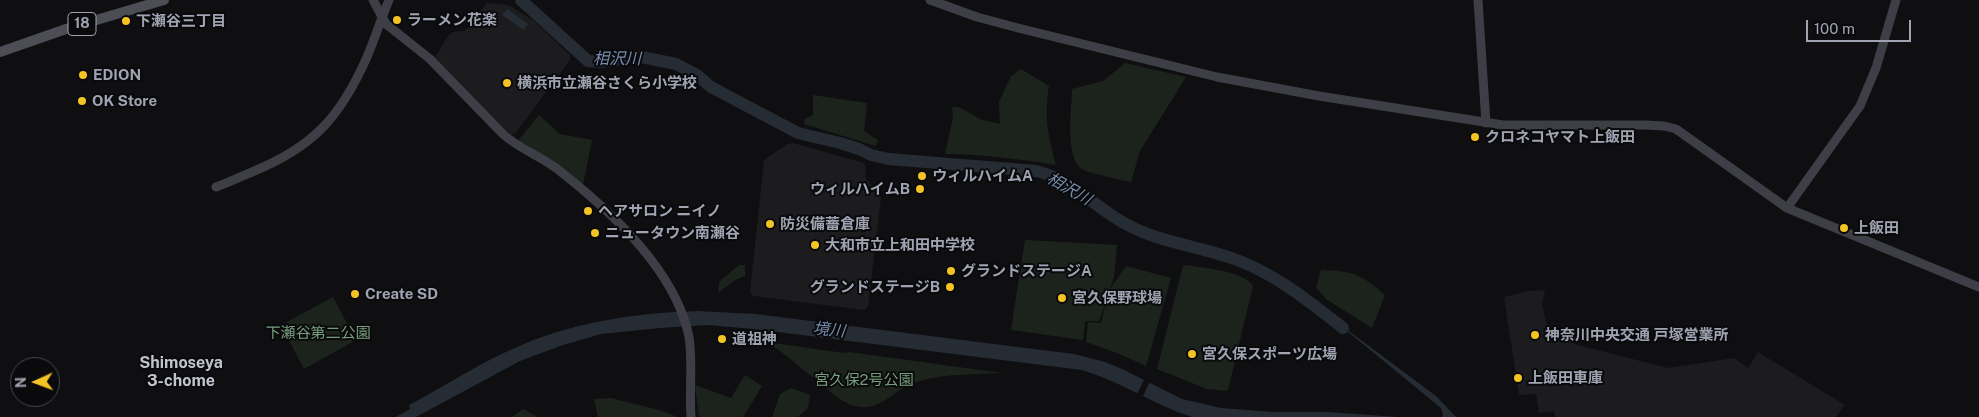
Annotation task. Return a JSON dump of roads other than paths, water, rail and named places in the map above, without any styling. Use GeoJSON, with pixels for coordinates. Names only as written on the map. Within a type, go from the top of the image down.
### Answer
{"type":"FeatureCollection","features":[{"type":"Feature","properties":{"kind":"main road","name":"18"},"geometry":{"type":"LineString","coordinates":[[0,52],[66,29],[164,0]]}},
{"type":"Feature","properties":{"kind":"street"},"geometry":{"type":"LineString","coordinates":[[373,0],[386,24],[430,59],[515,144],[546,161],[561,172],[639,243],[656,265],[678,303],[688,334],[691,417]]}},
{"type":"Feature","properties":{"kind":"street"},"geometry":{"type":"LineString","coordinates":[[216,187],[275,163],[305,144],[319,132],[339,107],[359,74],[389,0]]}},
{"type":"Feature","properties":{"kind":"street"},"geometry":{"type":"LineString","coordinates":[[930,0],[977,17],[1018,28],[1217,77],[1319,96],[1503,126],[1646,125],[1676,129],[1788,208],[1979,287]]}},
{"type":"Feature","properties":{"kind":"street"},"geometry":{"type":"LineString","coordinates":[[1478,0],[1486,123]]}},
{"type":"Feature","properties":{"kind":"street"},"geometry":{"type":"LineString","coordinates":[[1788,208],[1860,106],[1876,68],[1896,0]]}},
{"type":"Feature","properties":{"kind":"water"},"geometry":{"type":"Polygon","coordinates":[[[507,9],[528,24],[524,30],[502,15],[507,9]]]}},
{"type":"Feature","properties":{"kind":"water","name":"境川"},"geometry":{"type":"Polygon","coordinates":[[[697,311],[755,314],[1074,354],[1105,362],[1122,369],[1182,399],[1221,408],[1398,417],[1192,417],[1110,380],[1082,370],[754,329],[707,325],[601,334],[560,346],[520,361],[416,417],[396,417],[410,409],[409,405],[480,365],[509,350],[545,336],[587,324],[631,316],[697,311]]]}},
{"type":"Feature","properties":{"kind":"water"},"geometry":{"type":"Polygon","coordinates":[[[1330,317],[1436,396],[1456,417],[1442,417],[1441,408],[1330,317]]]}},
{"type":"Feature","properties":{"kind":"waterway","name":"相沢川"},"geometry":{"type":"LineString","coordinates":[[521,0],[588,61],[601,62],[637,56],[676,64],[697,75],[711,87],[798,133],[840,143],[871,155],[889,159],[1036,171],[1048,175],[1071,186],[1113,216],[1137,230],[1165,240],[1223,255],[1266,273],[1293,290],[1343,328]]}},
{"type":"Feature","properties":{"kind":"place","name":"ラーメン花楽"},"geometry":{"type":"Point","coordinates":[397,20]}},
{"type":"Feature","properties":{"kind":"place","name":"下瀬谷三丁目"},"geometry":{"type":"Point","coordinates":[126,21]}},
{"type":"Feature","properties":{"kind":"place","name":"EDION"},"geometry":{"type":"Point","coordinates":[83,75]}},
{"type":"Feature","properties":{"kind":"place","name":"横浜市立瀬谷さくら小学校"},"geometry":{"type":"Point","coordinates":[507,83]}},
{"type":"Feature","properties":{"kind":"place","name":"OK Store"},"geometry":{"type":"Point","coordinates":[82,101]}},
{"type":"Feature","properties":{"kind":"place","name":"クロネコヤマト上飯田"},"geometry":{"type":"Point","coordinates":[1475,137]}},
{"type":"Feature","properties":{"kind":"place","name":"ウィルハイムA"},"geometry":{"type":"Point","coordinates":[922,176]}},
{"type":"Feature","properties":{"kind":"place","name":"ウィルハイムB"},"geometry":{"type":"Point","coordinates":[920,189]}},
{"type":"Feature","properties":{"kind":"place","name":"ヘアサロン ニイノ"},"geometry":{"type":"Point","coordinates":[588,211]}},
{"type":"Feature","properties":{"kind":"place","name":"防災備蓄倉庫"},"geometry":{"type":"Point","coordinates":[770,224]}},
{"type":"Feature","properties":{"kind":"place","name":"上飯田"},"geometry":{"type":"Point","coordinates":[1844,228]}},
{"type":"Feature","properties":{"kind":"place","name":"ニュータウン南瀬谷"},"geometry":{"type":"Point","coordinates":[595,233]}},
{"type":"Feature","properties":{"kind":"place","name":"大和市立上和田中学校"},"geometry":{"type":"Point","coordinates":[815,245]}},
{"type":"Feature","properties":{"kind":"place","name":"グランドステージA"},"geometry":{"type":"Point","coordinates":[951,271]}},
{"type":"Feature","properties":{"kind":"place","name":"グランドステージB"},"geometry":{"type":"Point","coordinates":[950,287]}},
{"type":"Feature","properties":{"kind":"place","name":"Create SD"},"geometry":{"type":"Point","coordinates":[355,294]}},
{"type":"Feature","properties":{"kind":"place","name":"宮久保野球場"},"geometry":{"type":"Point","coordinates":[1062,298]}},
{"type":"Feature","properties":{"kind":"place","name":"神奈川中央交通 戸塚営業所"},"geometry":{"type":"Point","coordinates":[1535,335]}},
{"type":"Feature","properties":{"kind":"place","name":"道祖神"},"geometry":{"type":"Point","coordinates":[722,339]}},
{"type":"Feature","properties":{"kind":"place","name":"宮久保スポーツ広場"},"geometry":{"type":"Point","coordinates":[1192,354]}},
{"type":"Feature","properties":{"kind":"place","name":"上飯田車庫"},"geometry":{"type":"Point","coordinates":[1518,378]}},
{"type":"Feature","properties":{"kind":"district","name":"Shimoseya 3-chome"},"geometry":{"type":"Point","coordinates":[181,372]}},
{"type":"Feature","properties":{"kind":"park label","name":"下瀬谷第二公園"},"geometry":{"type":"Point","coordinates":[318,333]}},
{"type":"Feature","properties":{"kind":"park label","name":"宮久保2号公園"},"geometry":{"type":"Point","coordinates":[864,380]}}]}
